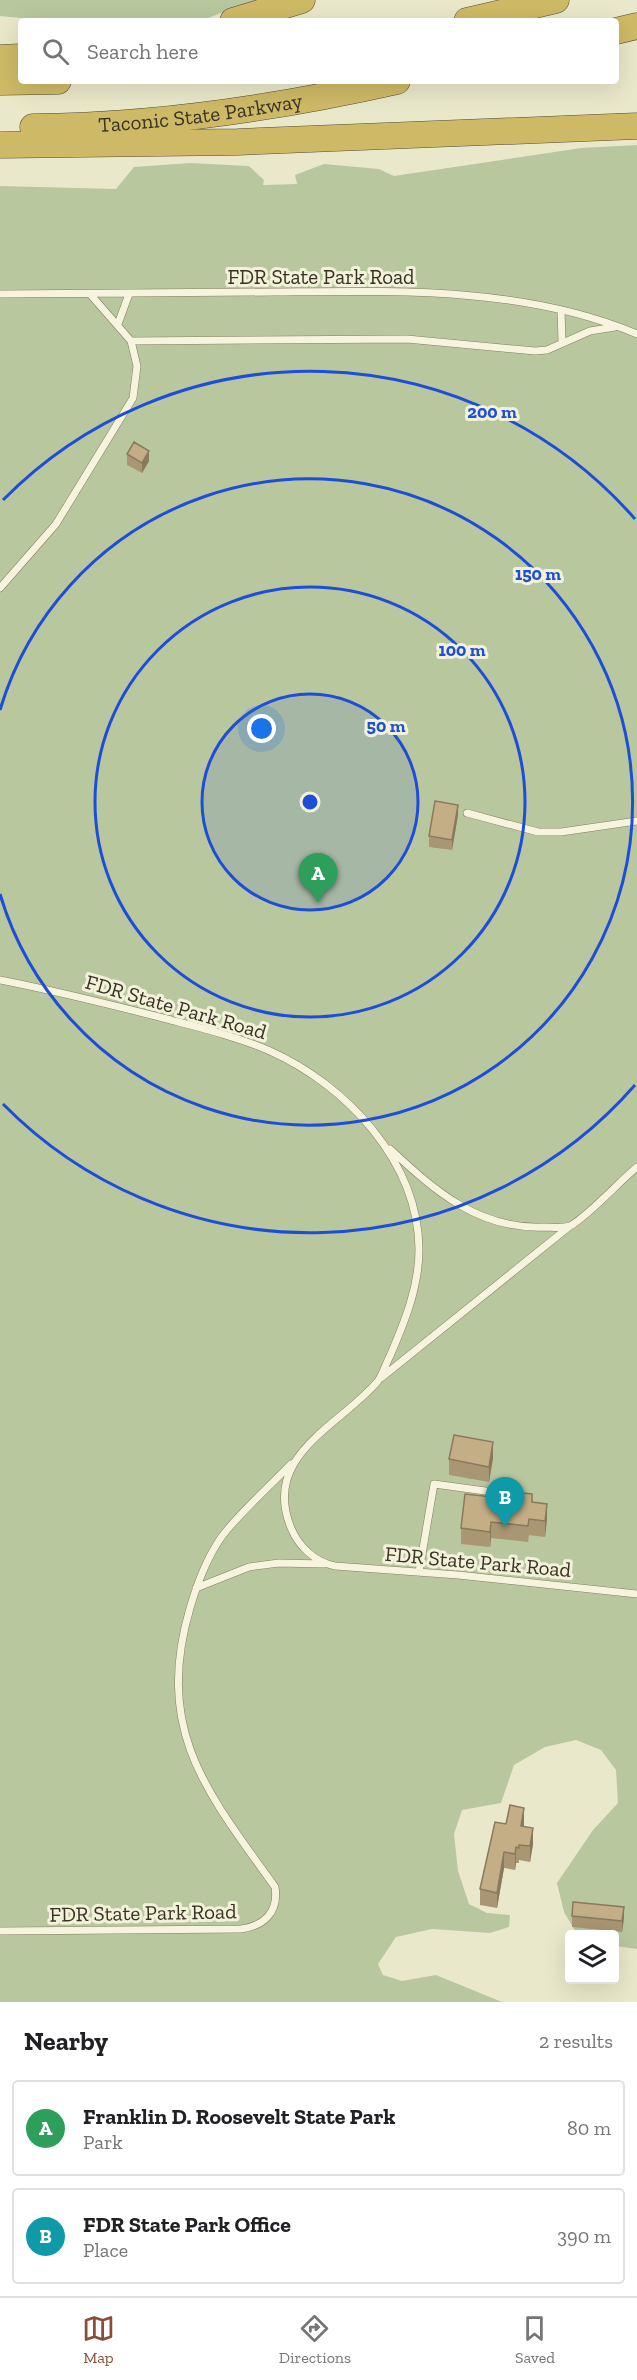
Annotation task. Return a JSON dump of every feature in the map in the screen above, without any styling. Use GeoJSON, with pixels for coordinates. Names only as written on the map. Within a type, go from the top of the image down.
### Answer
{"type":"FeatureCollection","features":[{"type":"Feature","properties":{"kind":"highway"},"geometry":{"type":"LineString","coordinates":[[243,18],[302,0]]}},
{"type":"Feature","properties":{"kind":"highway"},"geometry":{"type":"LineString","coordinates":[[480,18],[556,0]]}},
{"type":"Feature","properties":{"kind":"highway"},"geometry":{"type":"LineString","coordinates":[[619,30],[637,26]]}},
{"type":"Feature","properties":{"kind":"highway"},"geometry":{"type":"LineString","coordinates":[[0,58],[18,57]]}},
{"type":"Feature","properties":{"kind":"highway"},"geometry":{"type":"LineString","coordinates":[[0,82],[18,82]]}},
{"type":"Feature","properties":{"kind":"highway","name":"Taconic State Parkway"},"geometry":{"type":"LineString","coordinates":[[0,127],[110,125],[215,115],[318,98],[383,84]]}},
{"type":"Feature","properties":{"kind":"highway"},"geometry":{"type":"LineString","coordinates":[[0,145],[270,141],[637,126]]}},
{"type":"Feature","properties":{"kind":"lane","name":"FDR State Park Road"},"geometry":{"type":"LineString","coordinates":[[0,294],[397,292],[497,300],[561,310],[618,326],[637,334]]}},
{"type":"Feature","properties":{"kind":"lane"},"geometry":{"type":"LineString","coordinates":[[0,588],[56,524],[133,398],[137,366],[131,341],[90,294]]}},
{"type":"Feature","properties":{"kind":"lane"},"geometry":{"type":"LineString","coordinates":[[118,324],[129,294]]}},
{"type":"Feature","properties":{"kind":"lane"},"geometry":{"type":"LineString","coordinates":[[561,310],[562,342]]}},
{"type":"Feature","properties":{"kind":"lane"},"geometry":{"type":"LineString","coordinates":[[131,341],[407,339],[535,351],[547,350],[590,331],[618,326]]}},
{"type":"Feature","properties":{"kind":"lane"},"geometry":{"type":"LineString","coordinates":[[467,813],[538,832],[561,832],[637,821]]}},
{"type":"Feature","properties":{"kind":"lane","name":"FDR State Park Road"},"geometry":{"type":"LineString","coordinates":[[0,980],[77,996],[204,1029],[268,1050],[320,1081],[352,1108],[383,1142],[423,1179],[468,1211],[510,1224],[538,1228],[570,1226]]}},
{"type":"Feature","properties":{"kind":"lane","name":"FDR State Park Road"},"geometry":{"type":"LineString","coordinates":[[379,1380],[406,1318],[417,1278],[419,1247],[405,1184],[383,1142]]}},
{"type":"Feature","properties":{"kind":"lane","name":"FDR State Park Road"},"geometry":{"type":"LineString","coordinates":[[0,1931],[241,1929],[259,1925],[271,1913],[277,1897],[275,1887],[221,1812],[188,1746],[183,1727],[178,1696],[177,1662],[196,1588],[211,1556],[226,1531],[291,1463],[379,1380],[570,1226],[637,1167]]}},
{"type":"Feature","properties":{"kind":"lane"},"geometry":{"type":"LineString","coordinates":[[291,1463],[285,1497],[286,1513],[302,1546],[324,1564]]}},
{"type":"Feature","properties":{"kind":"lane"},"geometry":{"type":"LineString","coordinates":[[419,1572],[434,1484],[503,1494]]}},
{"type":"Feature","properties":{"kind":"lane","name":"FDR State Park Road"},"geometry":{"type":"LineString","coordinates":[[196,1588],[249,1567],[279,1563],[324,1564],[419,1572],[637,1594]]}},
{"type":"Feature","properties":{"kind":"green space"},"geometry":{"type":"Polygon","coordinates":[[[0,0],[257,0],[208,18],[0,16],[0,0]]]}},
{"type":"Feature","properties":{"kind":"green space"},"geometry":{"type":"Polygon","coordinates":[[[637,145],[637,1949],[619,1947],[619,1930],[575,1930],[564,1912],[557,1883],[593,1830],[618,1803],[616,1770],[601,1750],[576,1740],[545,1747],[514,1765],[501,1803],[462,1810],[454,1834],[458,1871],[469,1904],[487,1913],[510,1915],[509,1927],[490,1933],[432,1929],[396,1937],[378,1964],[383,1975],[402,1981],[436,1975],[502,2002],[0,2002],[0,186],[116,189],[134,167],[190,163],[249,166],[264,180],[263,185],[297,184],[295,175],[324,164],[379,169],[394,176],[581,148],[637,145]]]}},
{"type":"Feature","properties":{"kind":"building"},"geometry":{"type":"Polygon","coordinates":[[[134,442],[149,451],[142,463],[127,454],[134,442]]]}},
{"type":"Feature","properties":{"kind":"building"},"geometry":{"type":"Polygon","coordinates":[[[435,801],[458,805],[452,840],[429,836],[435,801]]]}},
{"type":"Feature","properties":{"kind":"building"},"geometry":{"type":"Polygon","coordinates":[[[454,1435],[493,1442],[489,1467],[449,1459],[454,1435]]]}},
{"type":"Feature","properties":{"kind":"building"},"geometry":{"type":"Polygon","coordinates":[[[493,1490],[532,1494],[532,1502],[547,1504],[545,1521],[529,1519],[528,1526],[491,1522],[490,1532],[461,1528],[465,1494],[492,1497],[493,1490]]]}},
{"type":"Feature","properties":{"kind":"building"},"geometry":{"type":"Polygon","coordinates":[[[510,1805],[524,1808],[521,1826],[533,1828],[530,1846],[519,1845],[519,1848],[516,1847],[515,1854],[504,1852],[497,1893],[480,1889],[495,1822],[506,1824],[510,1805]]]}},
{"type":"Feature","properties":{"kind":"building"},"geometry":{"type":"Polygon","coordinates":[[[573,1902],[624,1907],[622,1921],[572,1916],[573,1902]]]}},
{"type":"Feature","properties":{"kind":"place","name":"Franklin D. Roosevelt State Park"},"geometry":{"type":"Point","coordinates":[318,903]}},
{"type":"Feature","properties":{"kind":"place","name":"FDR State Park Office"},"geometry":{"type":"Point","coordinates":[505,1527]}}]}
